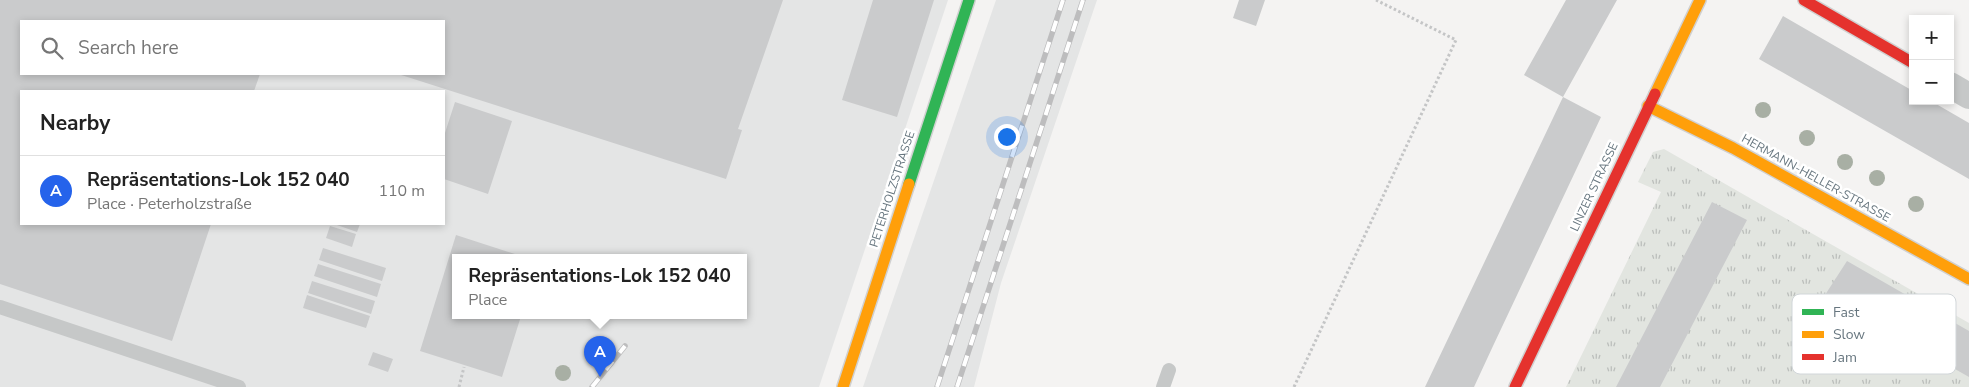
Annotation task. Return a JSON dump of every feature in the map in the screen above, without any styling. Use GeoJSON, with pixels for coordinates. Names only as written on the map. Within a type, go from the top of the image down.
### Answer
{"type":"FeatureCollection","features":[{"type":"Feature","properties":{"kind":"street","name":"PETERHOLZSTRASSE"},"geometry":{"type":"LineString","coordinates":[[842,387],[969,0]]}},
{"type":"Feature","properties":{"kind":"street","name":"LINZER STRASSE"},"geometry":{"type":"LineString","coordinates":[[1514,387],[1700,0]]}},
{"type":"Feature","properties":{"kind":"street"},"geometry":{"type":"LineString","coordinates":[[1804,0],[1909,61]]}},
{"type":"Feature","properties":{"kind":"street"},"geometry":{"type":"LineString","coordinates":[[1954,87],[1969,96]]}},
{"type":"Feature","properties":{"kind":"street","name":"HERMANN-HELLER-STRASSE"},"geometry":{"type":"LineString","coordinates":[[1648,106],[1733,148],[1967,274]]}},
{"type":"Feature","properties":{"kind":"lane"},"geometry":{"type":"LineString","coordinates":[[0,307],[239,387]]}},
{"type":"Feature","properties":{"kind":"lane"},"geometry":{"type":"LineString","coordinates":[[1163,387],[1168,370]]}},
{"type":"Feature","properties":{"kind":"path"},"geometry":{"type":"LineString","coordinates":[[1294,387],[1456,40],[1376,0]]}},
{"type":"Feature","properties":{"kind":"path"},"geometry":{"type":"LineString","coordinates":[[459,387],[464,368]]}},
{"type":"Feature","properties":{"kind":"shaded area"},"geometry":{"type":"Polygon","coordinates":[[[0,0],[948,0],[819,387],[0,387],[0,0]]]}},
{"type":"Feature","properties":{"kind":"shaded area"},"geometry":{"type":"Polygon","coordinates":[[[996,0],[1097,0],[1001,283],[974,387],[863,387],[996,0]]]}},
{"type":"Feature","properties":{"kind":"green space"},"geometry":{"type":"Polygon","coordinates":[[[1664,149],[1918,294],[1792,294],[1792,374],[1956,374],[1956,316],[1969,323],[1969,387],[1566,387],[1661,192],[1638,182],[1653,152],[1664,149]]]}},
{"type":"Feature","properties":{"kind":"building"},"geometry":{"type":"Polygon","coordinates":[[[0,0],[783,0],[738,129],[742,130],[726,179],[401,75],[445,75],[445,20],[20,20],[20,75],[260,75],[254,90],[20,90],[20,225],[211,225],[172,341],[0,284],[0,0]]]}},
{"type":"Feature","properties":{"kind":"building"},"geometry":{"type":"Polygon","coordinates":[[[873,0],[934,0],[897,117],[842,100],[873,0]]]}},
{"type":"Feature","properties":{"kind":"building"},"geometry":{"type":"Polygon","coordinates":[[[1239,0],[1265,0],[1256,26],[1233,18],[1239,0]]]}},
{"type":"Feature","properties":{"kind":"building"},"geometry":{"type":"Polygon","coordinates":[[[1566,0],[1617,0],[1563,97],[1524,75],[1566,0]]]}},
{"type":"Feature","properties":{"kind":"building"},"geometry":{"type":"Polygon","coordinates":[[[1783,16],[1909,89],[1909,105],[1938,105],[1969,123],[1969,179],[1759,59],[1783,16]]]}},
{"type":"Feature","properties":{"kind":"building"},"geometry":{"type":"Polygon","coordinates":[[[1563,97],[1601,117],[1474,387],[1425,387],[1563,97]]]}},
{"type":"Feature","properties":{"kind":"building"},"geometry":{"type":"Polygon","coordinates":[[[455,102],[512,121],[488,194],[445,179],[445,133],[455,102]]]}},
{"type":"Feature","properties":{"kind":"building"},"geometry":{"type":"Polygon","coordinates":[[[1712,202],[1747,220],[1660,387],[1616,387],[1712,202]]]}},
{"type":"Feature","properties":{"kind":"building"},"geometry":{"type":"Polygon","coordinates":[[[337,225],[360,225],[357,232],[337,225]]]}},
{"type":"Feature","properties":{"kind":"building"},"geometry":{"type":"Polygon","coordinates":[[[330,226],[356,234],[352,247],[326,238],[330,226]]]}},
{"type":"Feature","properties":{"kind":"building"},"geometry":{"type":"Polygon","coordinates":[[[456,235],[515,254],[452,254],[452,319],[520,319],[502,377],[420,351],[456,235]]]}},
{"type":"Feature","properties":{"kind":"building"},"geometry":{"type":"Polygon","coordinates":[[[323,248],[386,268],[382,281],[319,260],[323,248]]]}},
{"type":"Feature","properties":{"kind":"building"},"geometry":{"type":"Polygon","coordinates":[[[1847,261],[1905,294],[1826,294],[1847,261]]]}},
{"type":"Feature","properties":{"kind":"building"},"geometry":{"type":"Polygon","coordinates":[[[318,264],[381,284],[377,297],[314,276],[318,264]]]}},
{"type":"Feature","properties":{"kind":"building"},"geometry":{"type":"Polygon","coordinates":[[[312,281],[375,301],[371,314],[308,293],[312,281]]]}},
{"type":"Feature","properties":{"kind":"building"},"geometry":{"type":"Polygon","coordinates":[[[307,295],[370,316],[366,328],[303,308],[307,295]]]}},
{"type":"Feature","properties":{"kind":"building"},"geometry":{"type":"Polygon","coordinates":[[[1956,324],[1969,331],[1969,377],[1956,370],[1956,324]]]}},
{"type":"Feature","properties":{"kind":"building"},"geometry":{"type":"Polygon","coordinates":[[[373,352],[393,359],[388,372],[368,365],[373,352]]]}},
{"type":"Feature","properties":{"kind":"railway"},"geometry":{"type":"LineString","coordinates":[[937,387],[1063,0]]}},
{"type":"Feature","properties":{"kind":"railway"},"geometry":{"type":"LineString","coordinates":[[957,387],[1083,0]]}},
{"type":"Feature","properties":{"kind":"railway"},"geometry":{"type":"LineString","coordinates":[[592,387],[625,346]]}},
{"type":"Feature","properties":{"kind":"traffic: fast"},"geometry":{"type":"LineString","coordinates":[[909,184],[969,0]]}},
{"type":"Feature","properties":{"kind":"traffic: slow"},"geometry":{"type":"LineString","coordinates":[[1655,94],[1700,0]]}},
{"type":"Feature","properties":{"kind":"traffic: slow"},"geometry":{"type":"LineString","coordinates":[[1648,106],[1733,148],[1969,279]]}},
{"type":"Feature","properties":{"kind":"traffic: slow"},"geometry":{"type":"LineString","coordinates":[[843,387],[909,184]]}},
{"type":"Feature","properties":{"kind":"traffic: jam"},"geometry":{"type":"LineString","coordinates":[[1804,0],[1909,61]]}},
{"type":"Feature","properties":{"kind":"traffic: jam"},"geometry":{"type":"LineString","coordinates":[[1515,387],[1655,94]]}},
{"type":"Feature","properties":{"kind":"place","name":"Repräsentations-Lok 152 040"},"geometry":{"type":"Point","coordinates":[600,377]}}]}
